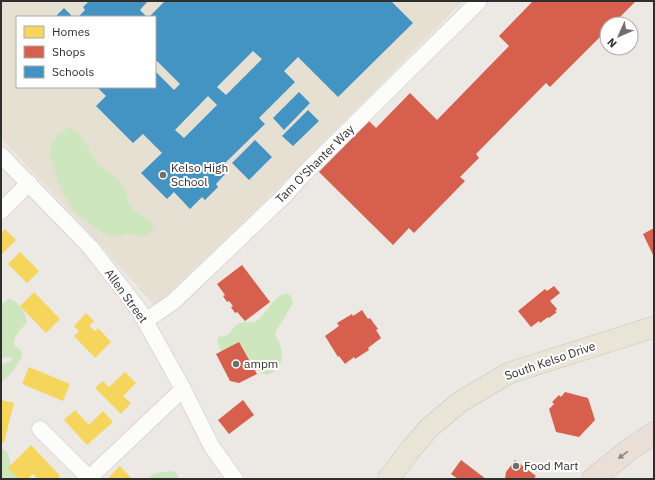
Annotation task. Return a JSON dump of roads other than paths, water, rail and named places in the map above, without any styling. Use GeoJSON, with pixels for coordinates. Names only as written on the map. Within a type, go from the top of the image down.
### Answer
{"type":"FeatureCollection","features":[{"type":"Feature","properties":{"kind":"highway"},"geometry":{"type":"LineString","coordinates":[[593,479],[630,449],[654,433]]}},
{"type":"Feature","properties":{"kind":"main road","name":"South Kelso Drive"},"geometry":{"type":"LineString","coordinates":[[388,479],[430,426],[460,402],[509,373],[654,327]]}},
{"type":"Feature","properties":{"kind":"street","name":"Tam O'Shanter Way"},"geometry":{"type":"LineString","coordinates":[[145,321],[173,302],[285,195],[302,176],[479,1]]}},
{"type":"Feature","properties":{"kind":"street","name":"Allen Street"},"geometry":{"type":"LineString","coordinates":[[1,155],[91,248],[139,310],[183,389],[212,447],[235,479]]}},
{"type":"Feature","properties":{"kind":"street"},"geometry":{"type":"LineString","coordinates":[[1,211],[29,184]]}},
{"type":"Feature","properties":{"kind":"street"},"geometry":{"type":"LineString","coordinates":[[40,429],[88,479],[183,389]]}},
{"type":"Feature","properties":{"kind":"place","name":"Kelso High School"},"geometry":{"type":"Point","coordinates":[163,175]}},
{"type":"Feature","properties":{"kind":"place","name":"ampm"},"geometry":{"type":"Point","coordinates":[236,364]}},
{"type":"Feature","properties":{"kind":"place","name":"Food Mart"},"geometry":{"type":"Point","coordinates":[516,466]}}]}
